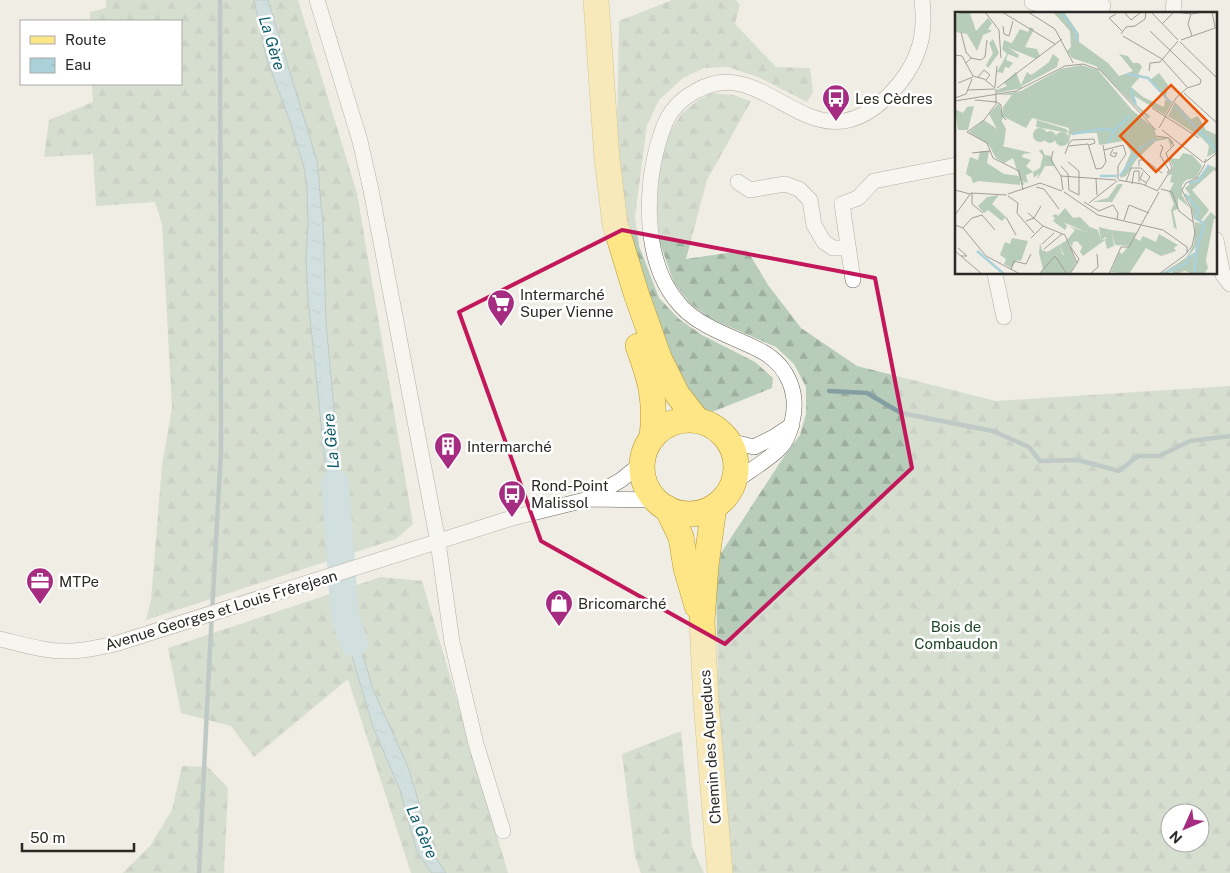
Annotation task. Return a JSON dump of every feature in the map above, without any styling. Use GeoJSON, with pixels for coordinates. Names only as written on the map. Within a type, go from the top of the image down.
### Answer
{"type":"FeatureCollection","features":[{"type":"Feature","properties":{"kind":"main road"},"geometry":{"type":"LineString","coordinates":[[596,0],[607,158],[615,224],[636,293],[659,358],[677,394],[697,420]]}},
{"type":"Feature","properties":{"kind":"main road"},"geometry":{"type":"LineString","coordinates":[[607,158],[602,200],[609,256],[650,378],[654,399],[652,438]]}},
{"type":"Feature","properties":{"kind":"main road"},"geometry":{"type":"LineString","coordinates":[[684,420],[697,420],[709,424],[720,431],[729,441],[735,454],[736,468],[734,482],[726,496],[714,507],[690,514],[678,512],[661,504],[648,489],[642,463],[652,438],[661,429],[672,423],[684,420]]}},
{"type":"Feature","properties":{"kind":"main road","name":"Chemin des Aqueducs"},"geometry":{"type":"LineString","coordinates":[[661,504],[681,537],[686,568],[702,621]]}},
{"type":"Feature","properties":{"kind":"main road","name":"Chemin des Aqueducs"},"geometry":{"type":"LineString","coordinates":[[714,507],[706,565],[702,621],[706,702],[720,873]]}},
{"type":"Feature","properties":{"kind":"street"},"geometry":{"type":"LineString","coordinates":[[317,0],[360,141],[383,242],[438,542],[452,642],[476,744],[503,831]]}},
{"type":"Feature","properties":{"kind":"street"},"geometry":{"type":"LineString","coordinates":[[734,482],[780,448],[788,438],[795,411],[795,400],[792,385],[776,361],[763,352],[720,332],[682,308],[671,294],[664,280],[654,255],[651,238],[651,178],[655,152],[664,124],[683,98],[705,86],[723,82],[745,84],[821,121],[836,122],[866,114],[893,91],[908,72],[919,53],[923,33],[922,0]]}},
{"type":"Feature","properties":{"kind":"street"},"geometry":{"type":"LineString","coordinates":[[1031,5],[1103,6]]}},
{"type":"Feature","properties":{"kind":"street"},"geometry":{"type":"LineString","coordinates":[[853,280],[842,204],[858,198],[874,182],[955,165]]}},
{"type":"Feature","properties":{"kind":"street"},"geometry":{"type":"LineString","coordinates":[[738,182],[750,190],[786,184],[799,189],[810,200],[814,225],[824,242],[833,248],[848,248]]}},
{"type":"Feature","properties":{"kind":"street"},"geometry":{"type":"LineString","coordinates":[[1218,250],[1223,275],[1230,284]]}},
{"type":"Feature","properties":{"kind":"street"},"geometry":{"type":"LineString","coordinates":[[995,275],[1004,317]]}},
{"type":"Feature","properties":{"kind":"street"},"geometry":{"type":"LineString","coordinates":[[729,441],[754,446],[774,437],[792,425]]}},
{"type":"Feature","properties":{"kind":"street"},"geometry":{"type":"LineString","coordinates":[[589,499],[621,480],[642,463]]}},
{"type":"Feature","properties":{"kind":"street"},"geometry":{"type":"LineString","coordinates":[[589,499],[661,504]]}},
{"type":"Feature","properties":{"kind":"street","name":"Avenue Georges et Louis Frêrejean"},"geometry":{"type":"LineString","coordinates":[[0,639],[45,649],[67,651],[90,649],[136,639],[512,518],[589,499]]}},
{"type":"Feature","properties":{"kind":"highlighted area"},"geometry":{"type":"Polygon","coordinates":[[[622,230],[875,278],[912,468],[725,644],[541,541],[459,312],[622,230]]]}},
{"type":"Feature","properties":{"kind":"green space"},"geometry":{"type":"Polygon","coordinates":[[[106,0],[298,0],[357,193],[413,524],[396,539],[146,620],[151,600],[162,465],[172,408],[162,224],[155,202],[96,206],[93,154],[44,157],[49,120],[93,102],[92,85],[182,85],[182,20],[90,20],[90,12],[106,8],[106,0]]]}},
{"type":"Feature","properties":{"kind":"green space"},"geometry":{"type":"Polygon","coordinates":[[[672,0],[736,0],[740,5],[735,24],[776,67],[810,68],[813,92],[807,102],[758,77],[728,67],[704,68],[683,78],[659,100],[647,125],[635,216],[639,246],[659,298],[679,319],[702,335],[755,362],[773,378],[772,388],[707,414],[673,372],[616,191],[619,21],[672,0]]]}},
{"type":"Feature","properties":{"kind":"green space","name":"Bois de Combaudon"},"geometry":{"type":"Polygon","coordinates":[[[712,93],[733,95],[751,101],[707,180],[686,259],[747,250],[768,285],[801,328],[857,366],[996,401],[1230,386],[1230,873],[728,873],[720,775],[716,584],[721,553],[800,435],[806,414],[806,387],[794,364],[776,347],[709,318],[690,303],[674,283],[659,240],[656,169],[664,141],[682,113],[697,101],[712,93]]]}},
{"type":"Feature","properties":{"kind":"green space"},"geometry":{"type":"Polygon","coordinates":[[[381,577],[422,581],[508,873],[411,873],[348,679],[254,757],[231,726],[181,713],[168,648],[381,577]]]}},
{"type":"Feature","properties":{"kind":"green space"},"geometry":{"type":"Polygon","coordinates":[[[681,731],[692,847],[704,873],[641,873],[635,856],[622,754],[681,731]]]}},
{"type":"Feature","properties":{"kind":"green space"},"geometry":{"type":"Polygon","coordinates":[[[182,766],[208,767],[228,788],[224,873],[123,873],[150,846],[172,810],[182,766]]]}},
{"type":"Feature","properties":{"kind":"water"},"geometry":{"type":"Polygon","coordinates":[[[254,0],[268,0],[317,161],[323,224],[326,322],[344,519],[335,522],[325,462],[308,298],[306,259],[308,225],[307,186],[304,168],[291,124],[266,57],[254,0]]]}},
{"type":"Feature","properties":{"kind":"water"},"geometry":{"type":"Polygon","coordinates":[[[348,606],[373,689],[408,767],[429,845],[446,873],[432,873],[416,849],[400,790],[373,727],[338,609],[348,606]]]}},
{"type":"Feature","properties":{"kind":"waterway"},"geometry":{"type":"LineString","coordinates":[[199,873],[221,450],[220,0]]}},
{"type":"Feature","properties":{"kind":"waterway"},"geometry":{"type":"LineString","coordinates":[[829,391],[867,393],[901,413],[993,431],[1029,447],[1040,461],[1078,460],[1119,471],[1138,456],[1159,456],[1190,441],[1230,436]]}},
{"type":"Feature","properties":{"kind":"waterway","name":"La Gère"},"geometry":{"type":"LineString","coordinates":[[335,483],[345,617],[354,643]]}},
{"type":"Feature","properties":{"kind":"place","name":"Les Cèdres"},"geometry":{"type":"Point","coordinates":[836,122]}},
{"type":"Feature","properties":{"kind":"place","name":"Intermarché Super Vienne"},"geometry":{"type":"Point","coordinates":[501,327]}},
{"type":"Feature","properties":{"kind":"place","name":"Intermarché"},"geometry":{"type":"Point","coordinates":[448,470]}},
{"type":"Feature","properties":{"kind":"place","name":"Rond-Point Malissol"},"geometry":{"type":"Point","coordinates":[512,518]}},
{"type":"Feature","properties":{"kind":"place","name":"MTPe"},"geometry":{"type":"Point","coordinates":[40,605]}},
{"type":"Feature","properties":{"kind":"place","name":"Bricomarché"},"geometry":{"type":"Point","coordinates":[559,627]}}]}
